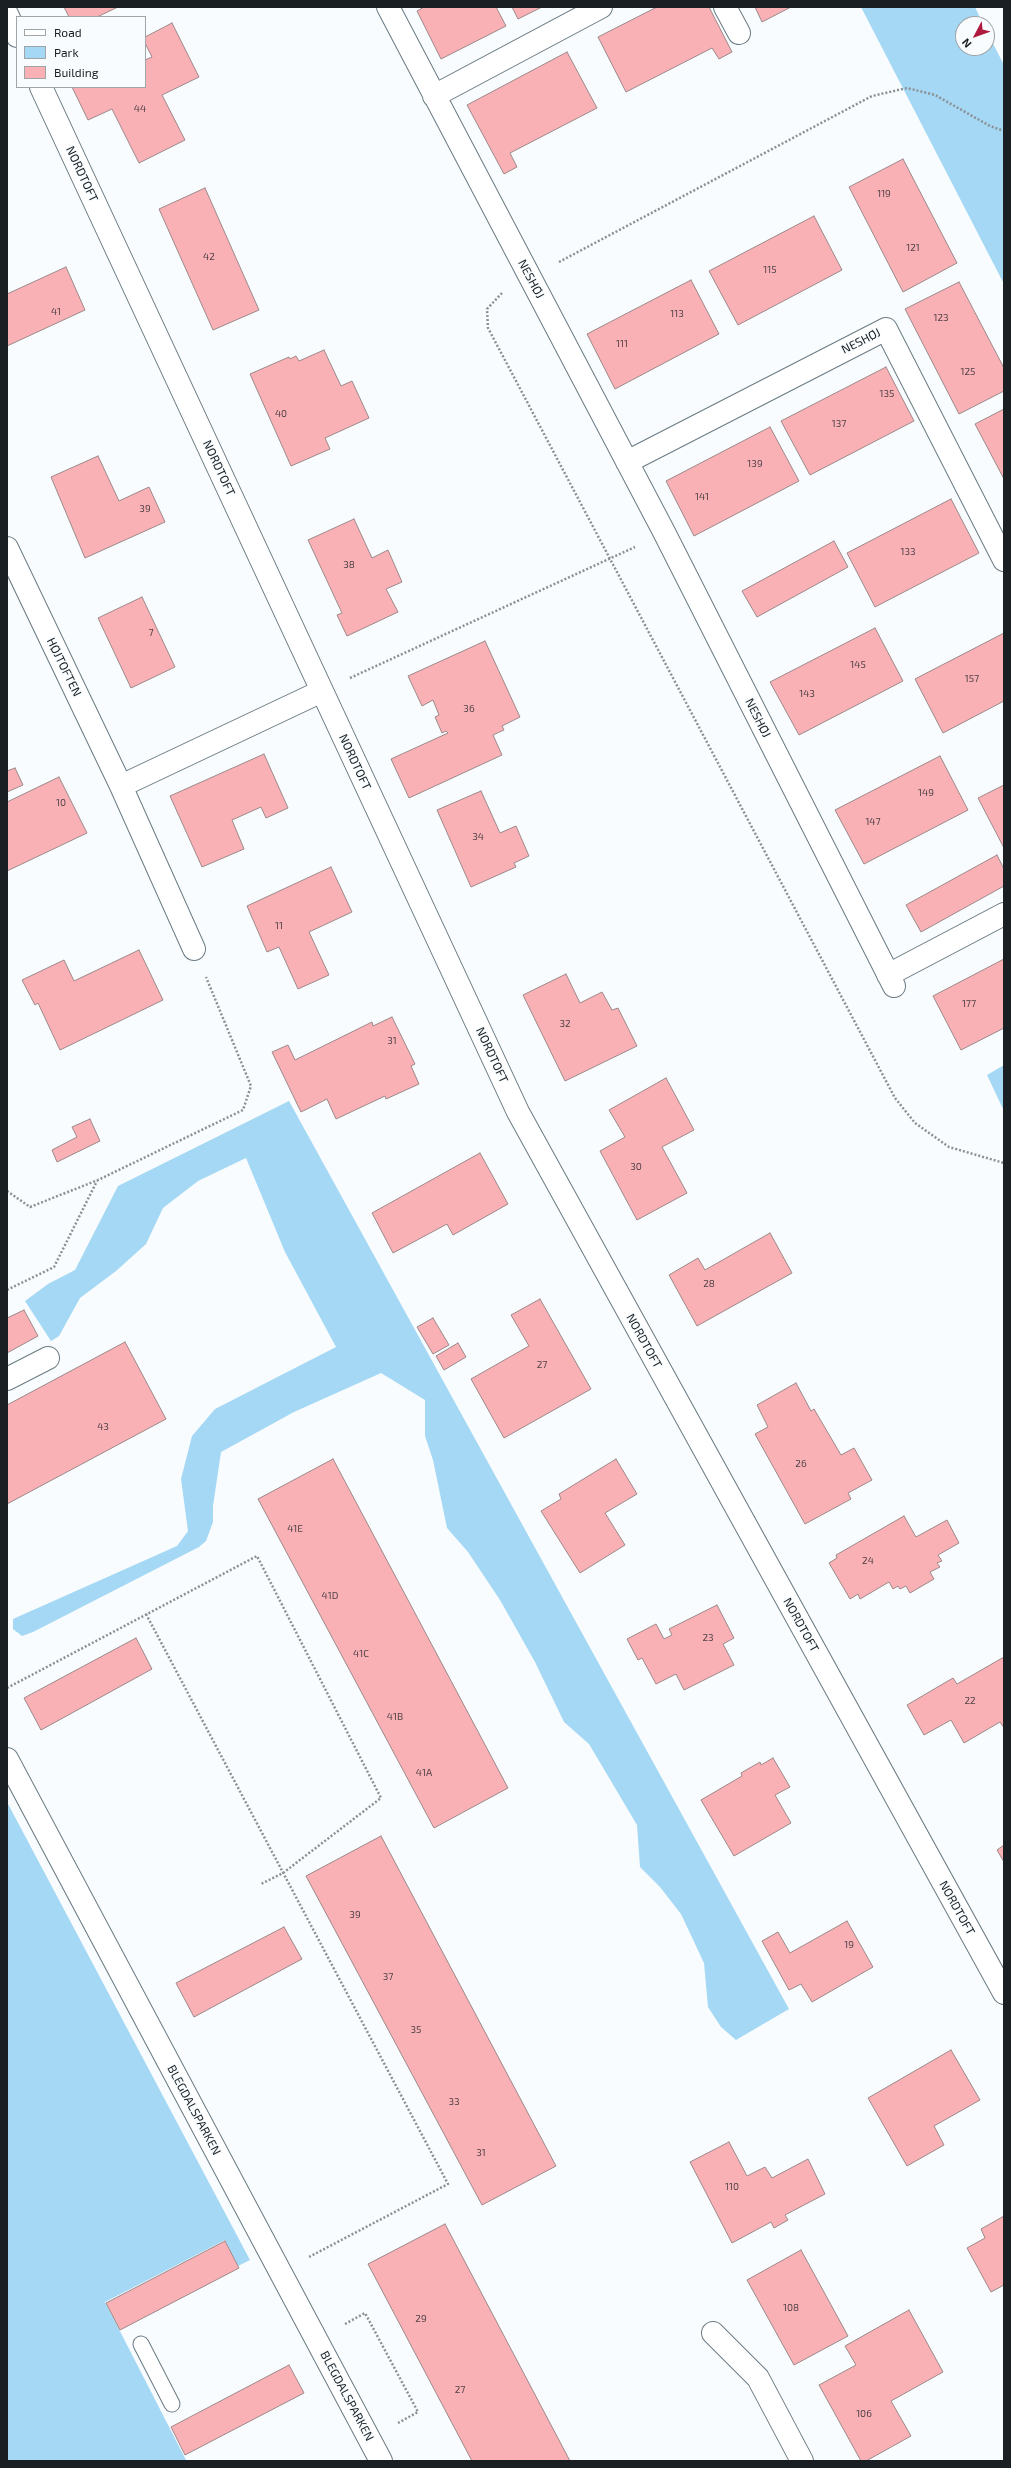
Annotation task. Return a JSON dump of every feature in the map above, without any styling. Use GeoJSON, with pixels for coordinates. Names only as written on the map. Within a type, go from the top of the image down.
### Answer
{"type":"FeatureCollection","features":[{"type":"Feature","properties":{"kind":"street","name":"NESHØJ"},"geometry":{"type":"LineString","coordinates":[[388,7],[627,462],[891,980],[1004,914]]}},
{"type":"Feature","properties":{"kind":"street"},"geometry":{"type":"LineString","coordinates":[[434,96],[601,7]]}},
{"type":"Feature","properties":{"kind":"street"},"geometry":{"type":"LineString","coordinates":[[726,7],[739,33]]}},
{"type":"Feature","properties":{"kind":"street"},"geometry":{"type":"LineString","coordinates":[[7,14],[16,34]]}},
{"type":"Feature","properties":{"kind":"street","name":"NORDTOFT"},"geometry":{"type":"LineString","coordinates":[[41,88],[518,1112],[1004,1993]]}},
{"type":"Feature","properties":{"kind":"street","name":"NESHØJ"},"geometry":{"type":"LineString","coordinates":[[627,462],[886,329],[1004,560]]}},
{"type":"Feature","properties":{"kind":"street","name":"HØJTOFTEN"},"geometry":{"type":"LineString","coordinates":[[7,548],[121,786],[194,949]]}},
{"type":"Feature","properties":{"kind":"street"},"geometry":{"type":"LineString","coordinates":[[121,786],[322,691]]}},
{"type":"Feature","properties":{"kind":"street"},"geometry":{"type":"LineString","coordinates":[[7,1379],[48,1358]]}},
{"type":"Feature","properties":{"kind":"street","name":"BLEGDALSPARKEN"},"geometry":{"type":"LineString","coordinates":[[7,1759],[381,2461]]}},
{"type":"Feature","properties":{"kind":"street"},"geometry":{"type":"LineString","coordinates":[[713,2333],[758,2378],[802,2461]]}},
{"type":"Feature","properties":{"kind":"lane"},"geometry":{"type":"LineString","coordinates":[[141,2344],[172,2404]]}},
{"type":"Feature","properties":{"kind":"path"},"geometry":{"type":"LineString","coordinates":[[1004,131],[990,126],[935,95],[921,91],[907,88],[872,96],[499,294],[487,309],[488,328],[895,1098],[915,1123],[949,1147],[1003,1163],[1004,1167]]}},
{"type":"Feature","properties":{"kind":"path"},"geometry":{"type":"LineString","coordinates":[[322,691],[610,558]]}},
{"type":"Feature","properties":{"kind":"path"},"geometry":{"type":"LineString","coordinates":[[7,1191],[30,1207],[98,1180],[243,1110],[251,1086],[194,949]]}},
{"type":"Feature","properties":{"kind":"path"},"geometry":{"type":"LineString","coordinates":[[7,1290],[54,1268],[98,1180]]}},
{"type":"Feature","properties":{"kind":"path"},"geometry":{"type":"LineString","coordinates":[[7,1688],[257,1556],[380,1798],[283,1873],[260,1884]]}},
{"type":"Feature","properties":{"kind":"path"},"geometry":{"type":"LineString","coordinates":[[146,1614],[448,2184],[281,2272]]}},
{"type":"Feature","properties":{"kind":"path"},"geometry":{"type":"LineString","coordinates":[[365,2313],[418,2412]]}},
{"type":"Feature","properties":{"kind":"green space"},"geometry":{"type":"Polygon","coordinates":[[[861,7],[975,7],[979,16],[955,16],[955,56],[995,56],[995,48],[1004,65],[1004,284],[861,7]]]}},
{"type":"Feature","properties":{"kind":"green space"},"geometry":{"type":"Polygon","coordinates":[[[1004,1065],[1004,1111],[987,1075],[1004,1065]]]}},
{"type":"Feature","properties":{"kind":"green space"},"geometry":{"type":"Polygon","coordinates":[[[289,1101],[789,2009],[736,2040],[721,2027],[708,2007],[704,1963],[681,1914],[660,1887],[640,1867],[637,1825],[589,1744],[564,1722],[535,1662],[500,1600],[468,1552],[447,1528],[433,1460],[425,1436],[425,1400],[381,1373],[294,1412],[221,1452],[213,1506],[213,1522],[206,1541],[199,1547],[33,1632],[22,1636],[13,1629],[13,1619],[177,1546],[188,1531],[181,1479],[192,1436],[215,1409],[336,1347],[285,1252],[246,1158],[198,1181],[163,1208],[146,1244],[116,1271],[80,1298],[59,1336],[51,1341],[25,1301],[48,1284],[75,1270],[118,1186],[289,1101]]]}},
{"type":"Feature","properties":{"kind":"green space"},"geometry":{"type":"Polygon","coordinates":[[[7,1802],[250,2260],[238,2266],[225,2240],[105,2302],[186,2460],[184,2461],[7,2461],[7,1802]]]}},
{"type":"Feature","properties":{"kind":"building"},"geometry":{"type":"Polygon","coordinates":[[[64,7],[118,7],[99,16],[68,16],[64,7]]]}},
{"type":"Feature","properties":{"kind":"building"},"geometry":{"type":"Polygon","coordinates":[[[424,7],[496,7],[506,26],[441,59],[417,11],[424,7]]]}},
{"type":"Feature","properties":{"kind":"building"},"geometry":{"type":"Polygon","coordinates":[[[512,7],[542,7],[518,19],[512,7]]]}},
{"type":"Feature","properties":{"kind":"building"},"geometry":{"type":"Polygon","coordinates":[[[657,7],[709,7],[732,52],[719,59],[712,48],[626,92],[598,37],[657,7]]]}},
{"type":"Feature","properties":{"kind":"building"},"geometry":{"type":"Polygon","coordinates":[[[755,7],[791,7],[762,22],[755,7]]]}},
{"type":"Feature","properties":{"kind":"building"},"geometry":{"type":"Polygon","coordinates":[[[172,23],[199,77],[162,95],[185,140],[139,163],[112,109],[88,120],[72,88],[146,88],[146,60],[152,57],[146,45],[146,36],[172,23]]]}},
{"type":"Feature","properties":{"kind":"building"},"geometry":{"type":"Polygon","coordinates":[[[567,52],[597,108],[510,153],[517,167],[504,174],[467,105],[567,52]]]}},
{"type":"Feature","properties":{"kind":"building"},"geometry":{"type":"Polygon","coordinates":[[[903,159],[957,263],[903,292],[849,187],[903,159]]]}},
{"type":"Feature","properties":{"kind":"building"},"geometry":{"type":"Polygon","coordinates":[[[205,188],[259,310],[213,330],[159,209],[205,188]]]}},
{"type":"Feature","properties":{"kind":"building"},"geometry":{"type":"Polygon","coordinates":[[[814,216],[842,270],[738,325],[709,271],[814,216]]]}},
{"type":"Feature","properties":{"kind":"building"},"geometry":{"type":"Polygon","coordinates":[[[66,267],[85,310],[7,346],[7,294],[66,267]]]}},
{"type":"Feature","properties":{"kind":"building"},"geometry":{"type":"Polygon","coordinates":[[[691,280],[719,334],[615,389],[587,334],[691,280]]]}},
{"type":"Feature","properties":{"kind":"building"},"geometry":{"type":"Polygon","coordinates":[[[959,282],[1004,368],[1004,391],[959,414],[905,309],[959,282]]]}},
{"type":"Feature","properties":{"kind":"building"},"geometry":{"type":"Polygon","coordinates":[[[324,350],[341,386],[352,381],[369,418],[325,438],[330,449],[291,466],[250,374],[289,357],[290,359],[296,356],[299,361],[324,350]]]}},
{"type":"Feature","properties":{"kind":"building"},"geometry":{"type":"Polygon","coordinates":[[[886,367],[914,421],[810,475],[781,421],[886,367]]]}},
{"type":"Feature","properties":{"kind":"building"},"geometry":{"type":"Polygon","coordinates":[[[1004,409],[1004,479],[975,424],[1004,409]]]}},
{"type":"Feature","properties":{"kind":"building"},"geometry":{"type":"Polygon","coordinates":[[[770,427],[799,481],[694,536],[666,481],[770,427]]]}},
{"type":"Feature","properties":{"kind":"building"},"geometry":{"type":"Polygon","coordinates":[[[98,456],[119,501],[149,487],[165,522],[85,558],[51,477],[98,456]]]}},
{"type":"Feature","properties":{"kind":"building"},"geometry":{"type":"Polygon","coordinates":[[[951,499],[979,553],[875,607],[847,553],[951,499]]]}},
{"type":"Feature","properties":{"kind":"building"},"geometry":{"type":"Polygon","coordinates":[[[354,519],[372,558],[388,550],[402,582],[386,589],[398,612],[347,636],[337,615],[342,613],[308,540],[354,519]]]}},
{"type":"Feature","properties":{"kind":"building"},"geometry":{"type":"Polygon","coordinates":[[[834,541],[848,567],[757,617],[742,591],[834,541]]]}},
{"type":"Feature","properties":{"kind":"building"},"geometry":{"type":"Polygon","coordinates":[[[142,597],[175,667],[131,688],[98,618],[142,597]]]}},
{"type":"Feature","properties":{"kind":"building"},"geometry":{"type":"Polygon","coordinates":[[[875,628],[903,681],[799,735],[770,682],[875,628]]]}},
{"type":"Feature","properties":{"kind":"building"},"geometry":{"type":"Polygon","coordinates":[[[1004,633],[1004,701],[943,733],[915,679],[1004,633]]]}},
{"type":"Feature","properties":{"kind":"building"},"geometry":{"type":"Polygon","coordinates":[[[485,641],[520,717],[502,726],[504,730],[493,735],[502,755],[409,798],[391,759],[448,733],[446,731],[442,733],[435,717],[439,715],[433,700],[422,706],[408,676],[485,641]]]}},
{"type":"Feature","properties":{"kind":"building"},"geometry":{"type":"Polygon","coordinates":[[[264,754],[288,808],[266,818],[261,807],[232,820],[244,849],[202,867],[170,796],[264,754]]]}},
{"type":"Feature","properties":{"kind":"building"},"geometry":{"type":"Polygon","coordinates":[[[940,756],[968,810],[864,864],[835,810],[940,756]]]}},
{"type":"Feature","properties":{"kind":"building"},"geometry":{"type":"Polygon","coordinates":[[[15,768],[23,785],[7,792],[7,771],[15,768]]]}},
{"type":"Feature","properties":{"kind":"building"},"geometry":{"type":"Polygon","coordinates":[[[59,777],[87,833],[7,871],[7,802],[59,777]]]}},
{"type":"Feature","properties":{"kind":"building"},"geometry":{"type":"Polygon","coordinates":[[[1004,785],[1004,848],[978,798],[1004,785]]]}},
{"type":"Feature","properties":{"kind":"building"},"geometry":{"type":"Polygon","coordinates":[[[481,791],[500,833],[516,826],[529,856],[514,863],[516,867],[471,887],[437,810],[481,791]]]}},
{"type":"Feature","properties":{"kind":"building"},"geometry":{"type":"Polygon","coordinates":[[[997,855],[1004,869],[1004,886],[921,932],[906,905],[997,855]]]}},
{"type":"Feature","properties":{"kind":"building"},"geometry":{"type":"Polygon","coordinates":[[[331,867],[352,912],[309,932],[329,975],[298,989],[279,947],[267,952],[247,906],[331,867]]]}},
{"type":"Feature","properties":{"kind":"building"},"geometry":{"type":"Polygon","coordinates":[[[139,950],[163,1000],[60,1050],[38,1003],[35,1005],[22,980],[64,960],[74,981],[139,950]]]}},
{"type":"Feature","properties":{"kind":"building"},"geometry":{"type":"Polygon","coordinates":[[[1004,959],[1004,1028],[961,1050],[933,996],[1004,959]]]}},
{"type":"Feature","properties":{"kind":"building"},"geometry":{"type":"Polygon","coordinates":[[[566,974],[580,1003],[602,992],[612,1010],[618,1008],[637,1046],[565,1081],[523,995],[566,974]]]}},
{"type":"Feature","properties":{"kind":"building"},"geometry":{"type":"Polygon","coordinates":[[[392,1017],[415,1064],[411,1066],[419,1084],[386,1099],[385,1096],[336,1119],[327,1099],[301,1112],[272,1052],[288,1045],[295,1060],[372,1022],[373,1026],[392,1017]]]}},
{"type":"Feature","properties":{"kind":"building"},"geometry":{"type":"Polygon","coordinates":[[[666,1078],[694,1130],[662,1147],[687,1193],[637,1220],[600,1151],[625,1137],[609,1110],[666,1078]]]}},
{"type":"Feature","properties":{"kind":"building"},"geometry":{"type":"Polygon","coordinates":[[[90,1119],[100,1141],[57,1162],[52,1150],[77,1137],[72,1127],[90,1119]]]}},
{"type":"Feature","properties":{"kind":"building"},"geometry":{"type":"Polygon","coordinates":[[[480,1153],[508,1204],[453,1235],[447,1224],[393,1253],[372,1213],[480,1153]]]}},
{"type":"Feature","properties":{"kind":"building"},"geometry":{"type":"Polygon","coordinates":[[[770,1233],[792,1273],[697,1326],[669,1275],[698,1258],[705,1270],[770,1233]]]}},
{"type":"Feature","properties":{"kind":"building"},"geometry":{"type":"Polygon","coordinates":[[[540,1299],[591,1389],[504,1438],[471,1379],[529,1346],[511,1315],[540,1299]]]}},
{"type":"Feature","properties":{"kind":"building"},"geometry":{"type":"Polygon","coordinates":[[[24,1310],[38,1336],[7,1353],[7,1318],[24,1310]]]}},
{"type":"Feature","properties":{"kind":"building"},"geometry":{"type":"Polygon","coordinates":[[[433,1318],[449,1345],[433,1354],[417,1327],[433,1318]]]}},
{"type":"Feature","properties":{"kind":"building"},"geometry":{"type":"Polygon","coordinates":[[[125,1342],[166,1419],[7,1504],[7,1405],[125,1342]]]}},
{"type":"Feature","properties":{"kind":"building"},"geometry":{"type":"Polygon","coordinates":[[[458,1343],[466,1357],[444,1370],[436,1356],[458,1343]]]}},
{"type":"Feature","properties":{"kind":"building"},"geometry":{"type":"Polygon","coordinates":[[[796,1383],[811,1411],[814,1409],[841,1455],[854,1448],[872,1480],[848,1493],[851,1499],[805,1524],[755,1434],[768,1427],[757,1405],[796,1383]]]}},
{"type":"Feature","properties":{"kind":"building"},"geometry":{"type":"Polygon","coordinates":[[[333,1459],[508,1788],[434,1828],[258,1499],[333,1459]]]}},
{"type":"Feature","properties":{"kind":"building"},"geometry":{"type":"Polygon","coordinates":[[[616,1459],[637,1494],[605,1513],[625,1545],[580,1573],[541,1511],[561,1499],[559,1494],[616,1459]]]}},
{"type":"Feature","properties":{"kind":"building"},"geometry":{"type":"Polygon","coordinates":[[[904,1516],[916,1537],[947,1520],[959,1543],[938,1555],[942,1561],[937,1563],[940,1567],[930,1572],[934,1579],[910,1593],[906,1586],[900,1589],[898,1586],[893,1589],[889,1582],[860,1599],[858,1594],[850,1599],[829,1563],[837,1558],[836,1555],[904,1516]]]}},
{"type":"Feature","properties":{"kind":"building"},"geometry":{"type":"Polygon","coordinates":[[[717,1605],[734,1638],[723,1644],[734,1665],[684,1690],[676,1674],[656,1684],[642,1658],[638,1660],[627,1639],[656,1624],[664,1639],[672,1635],[669,1629],[717,1605]]]}},
{"type":"Feature","properties":{"kind":"building"},"geometry":{"type":"Polygon","coordinates":[[[136,1638],[152,1669],[41,1730],[24,1698],[136,1638]]]}},
{"type":"Feature","properties":{"kind":"building"},"geometry":{"type":"Polygon","coordinates":[[[1004,1657],[1004,1728],[1000,1722],[964,1743],[951,1720],[924,1735],[907,1705],[953,1678],[957,1684],[1004,1657]]]}},
{"type":"Feature","properties":{"kind":"building"},"geometry":{"type":"Polygon","coordinates":[[[773,1758],[790,1787],[775,1795],[791,1823],[734,1856],[701,1800],[742,1776],[741,1773],[760,1762],[761,1765],[773,1758]]]}},
{"type":"Feature","properties":{"kind":"building"},"geometry":{"type":"Polygon","coordinates":[[[381,1836],[556,2166],[482,2205],[306,1876],[381,1836]]]}},
{"type":"Feature","properties":{"kind":"building"},"geometry":{"type":"Polygon","coordinates":[[[1004,1845],[1004,1862],[997,1850],[1004,1845]]]}},
{"type":"Feature","properties":{"kind":"building"},"geometry":{"type":"Polygon","coordinates":[[[847,1921],[873,1967],[812,2002],[801,1984],[789,1990],[762,1941],[778,1932],[790,1953],[847,1921]]]}},
{"type":"Feature","properties":{"kind":"building"},"geometry":{"type":"Polygon","coordinates":[[[284,1927],[302,1959],[194,2017],[176,1983],[284,1927]]]}},
{"type":"Feature","properties":{"kind":"building"},"geometry":{"type":"Polygon","coordinates":[[[951,2050],[980,2100],[934,2126],[944,2145],[907,2166],[868,2098],[951,2050]]]}},
{"type":"Feature","properties":{"kind":"building"},"geometry":{"type":"Polygon","coordinates":[[[729,2142],[747,2176],[765,2167],[772,2178],[808,2159],[825,2194],[785,2215],[788,2220],[774,2228],[771,2222],[732,2243],[690,2162],[729,2142]]]}},
{"type":"Feature","properties":{"kind":"building"},"geometry":{"type":"Polygon","coordinates":[[[1004,2216],[1004,2285],[991,2292],[967,2248],[985,2238],[981,2229],[1004,2216]]]}},
{"type":"Feature","properties":{"kind":"building"},"geometry":{"type":"Polygon","coordinates":[[[445,2224],[570,2461],[472,2461],[368,2264],[445,2224]]]}},
{"type":"Feature","properties":{"kind":"building"},"geometry":{"type":"Polygon","coordinates":[[[225,2241],[239,2268],[120,2330],[106,2303],[225,2241]]]}},
{"type":"Feature","properties":{"kind":"building"},"geometry":{"type":"Polygon","coordinates":[[[801,2250],[848,2336],[794,2365],[747,2280],[801,2250]]]}},
{"type":"Feature","properties":{"kind":"building"},"geometry":{"type":"Polygon","coordinates":[[[909,2310],[943,2372],[891,2401],[911,2436],[866,2461],[861,2461],[819,2385],[856,2365],[845,2346],[909,2310]]]}},
{"type":"Feature","properties":{"kind":"building"},"geometry":{"type":"Polygon","coordinates":[[[289,2365],[304,2393],[185,2455],[171,2427],[289,2365]]]}}]}
